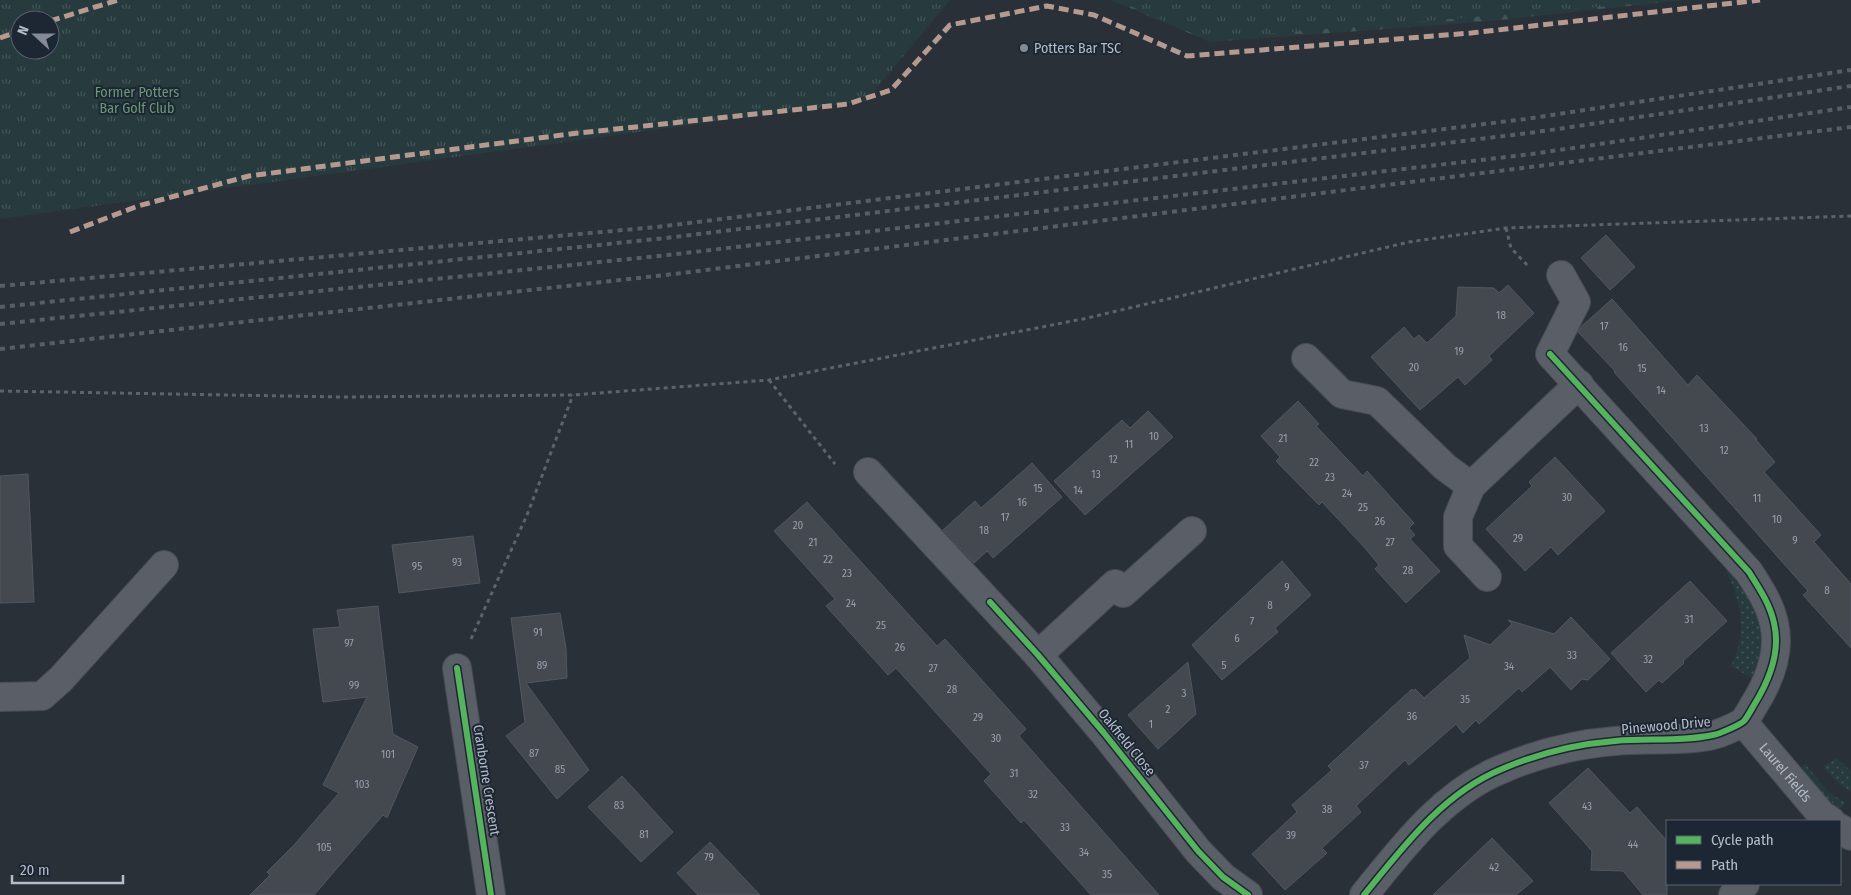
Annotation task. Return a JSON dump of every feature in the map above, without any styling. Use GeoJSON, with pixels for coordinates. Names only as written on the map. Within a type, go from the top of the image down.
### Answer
{"type":"FeatureCollection","features":[{"type":"Feature","properties":{"kind":"street"},"geometry":{"type":"LineString","coordinates":[[1561,275],[1576,302],[1550,354],[1749,572],[1768,602],[1775,624],[1775,648],[1772,669],[1764,688],[1743,722]]}},
{"type":"Feature","properties":{"kind":"street"},"geometry":{"type":"LineString","coordinates":[[1306,358],[1342,394],[1377,401],[1445,467],[1471,486]]}},
{"type":"Feature","properties":{"kind":"street"},"geometry":{"type":"LineString","coordinates":[[1487,577],[1458,546],[1458,517],[1471,486],[1579,384]]}},
{"type":"Feature","properties":{"kind":"street","name":"Oakfield Close"},"geometry":{"type":"LineString","coordinates":[[868,472],[1038,655],[1104,733],[1198,851],[1223,877],[1248,895]]}},
{"type":"Feature","properties":{"kind":"street"},"geometry":{"type":"LineString","coordinates":[[1038,655],[1115,584],[1123,593],[1192,531]]}},
{"type":"Feature","properties":{"kind":"street"},"geometry":{"type":"LineString","coordinates":[[0,697],[42,696],[61,679],[164,565]]}},
{"type":"Feature","properties":{"kind":"street","name":"Cranborne Crescent"},"geometry":{"type":"LineString","coordinates":[[457,668],[492,895]]}},
{"type":"Feature","properties":{"kind":"street","name":"Laurel Fields"},"geometry":{"type":"LineString","coordinates":[[1743,722],[1825,820]]}},
{"type":"Feature","properties":{"kind":"street","name":"Pinewood Drive"},"geometry":{"type":"LineString","coordinates":[[1364,895],[1428,820],[1462,791],[1500,769],[1572,747],[1615,741],[1664,740],[1714,735],[1743,722]]}},
{"type":"Feature","properties":{"kind":"street"},"geometry":{"type":"LineString","coordinates":[[1733,895],[1744,885]]}},
{"type":"Feature","properties":{"kind":"path"},"geometry":{"type":"LineString","coordinates":[[0,391],[343,397],[573,396],[769,380],[1083,319],[1409,242],[1506,228],[1851,216]]}},
{"type":"Feature","properties":{"kind":"path"},"geometry":{"type":"LineString","coordinates":[[769,380],[836,465],[868,472]]}},
{"type":"Feature","properties":{"kind":"path"},"geometry":{"type":"LineString","coordinates":[[457,668],[527,515],[573,396]]}},
{"type":"Feature","properties":{"kind":"green space","name":"Former Potters Bar Golf Club"},"geometry":{"type":"Polygon","coordinates":[[[0,0],[950,0],[866,101],[0,219],[0,0]]]}},
{"type":"Feature","properties":{"kind":"green space"},"geometry":{"type":"Polygon","coordinates":[[[1111,0],[1685,0],[1481,22],[1210,42],[1111,0]]]}},
{"type":"Feature","properties":{"kind":"green space"},"geometry":{"type":"Polygon","coordinates":[[[1117,0],[1683,0],[1205,39],[1117,0]]]}},
{"type":"Feature","properties":{"kind":"green space"},"geometry":{"type":"Polygon","coordinates":[[[1725,567],[1751,596],[1759,616],[1761,648],[1753,679],[1731,666],[1737,653],[1741,628],[1735,592],[1725,567]]]}},
{"type":"Feature","properties":{"kind":"green space"},"geometry":{"type":"Polygon","coordinates":[[[1836,758],[1851,771],[1851,792],[1837,782],[1823,767],[1836,758]]]}},
{"type":"Feature","properties":{"kind":"green space"},"geometry":{"type":"Polygon","coordinates":[[[1805,764],[1829,792],[1845,803],[1840,809],[1825,797],[1800,768],[1805,764]]]}},
{"type":"Feature","properties":{"kind":"building"},"geometry":{"type":"Polygon","coordinates":[[[1606,235],[1635,267],[1610,290],[1581,258],[1606,235]]]}},
{"type":"Feature","properties":{"kind":"building"},"geometry":{"type":"Polygon","coordinates":[[[1508,285],[1534,313],[1489,356],[1492,360],[1465,385],[1458,377],[1420,410],[1371,357],[1404,327],[1414,339],[1419,335],[1427,343],[1456,316],[1458,287],[1494,288],[1499,293],[1508,285]]]}},
{"type":"Feature","properties":{"kind":"building"},"geometry":{"type":"Polygon","coordinates":[[[1612,299],[1688,385],[1697,375],[1757,439],[1775,462],[1764,472],[1821,535],[1814,542],[1851,584],[1851,648],[1803,595],[1808,591],[1615,371],[1578,332],[1582,326],[1612,299]]]}},
{"type":"Feature","properties":{"kind":"building"},"geometry":{"type":"Polygon","coordinates":[[[1298,401],[1319,424],[1316,426],[1363,476],[1367,471],[1414,523],[1409,528],[1415,535],[1410,539],[1440,571],[1406,603],[1375,569],[1379,565],[1365,548],[1322,502],[1319,505],[1276,461],[1280,457],[1261,436],[1298,401]]]}},
{"type":"Feature","properties":{"kind":"building"},"geometry":{"type":"Polygon","coordinates":[[[1148,411],[1173,437],[1085,515],[1054,481],[1122,420],[1130,428],[1148,411]]]}},
{"type":"Feature","properties":{"kind":"building"},"geometry":{"type":"Polygon","coordinates":[[[1555,457],[1605,511],[1558,555],[1551,547],[1525,571],[1486,529],[1532,486],[1529,482],[1555,457]]]}},
{"type":"Feature","properties":{"kind":"building"},"geometry":{"type":"Polygon","coordinates":[[[1032,463],[1062,497],[993,558],[987,551],[974,563],[943,530],[975,501],[981,508],[1032,463]]]}},
{"type":"Feature","properties":{"kind":"building"},"geometry":{"type":"Polygon","coordinates":[[[28,474],[34,602],[0,603],[0,476],[28,474]]]}},
{"type":"Feature","properties":{"kind":"building"},"geometry":{"type":"Polygon","coordinates":[[[807,502],[937,646],[945,639],[1026,729],[1019,736],[1159,895],[1091,895],[1024,820],[1021,823],[984,781],[991,774],[896,668],[888,675],[826,606],[835,599],[774,531],[807,502]]]}},
{"type":"Feature","properties":{"kind":"building"},"geometry":{"type":"Polygon","coordinates":[[[473,536],[480,583],[399,593],[392,545],[473,536]]]}},
{"type":"Feature","properties":{"kind":"building"},"geometry":{"type":"Polygon","coordinates":[[[1282,561],[1311,595],[1275,628],[1278,632],[1222,680],[1192,645],[1282,561]]]}},
{"type":"Feature","properties":{"kind":"building"},"geometry":{"type":"Polygon","coordinates":[[[1690,581],[1727,621],[1662,683],[1659,680],[1646,692],[1611,653],[1690,581]]]}},
{"type":"Feature","properties":{"kind":"building"},"geometry":{"type":"Polygon","coordinates":[[[378,606],[393,734],[418,747],[387,818],[383,815],[314,895],[250,895],[270,875],[267,872],[294,845],[339,793],[323,785],[367,697],[323,702],[313,629],[340,627],[337,610],[378,606]]]}},
{"type":"Feature","properties":{"kind":"building"},"geometry":{"type":"Polygon","coordinates":[[[560,613],[566,648],[567,678],[526,683],[589,770],[557,799],[506,736],[525,722],[511,618],[560,613]]]}},
{"type":"Feature","properties":{"kind":"building"},"geometry":{"type":"Polygon","coordinates":[[[1571,617],[1610,659],[1588,680],[1582,679],[1571,690],[1550,667],[1522,692],[1519,688],[1479,724],[1476,720],[1463,733],[1456,724],[1409,765],[1405,760],[1356,806],[1361,812],[1322,848],[1327,853],[1285,890],[1252,854],[1297,812],[1292,805],[1332,770],[1328,766],[1412,689],[1413,691],[1415,689],[1424,698],[1470,658],[1464,635],[1490,645],[1512,624],[1508,620],[1554,634],[1571,617]]]}},
{"type":"Feature","properties":{"kind":"building"},"geometry":{"type":"Polygon","coordinates":[[[1188,662],[1196,714],[1158,749],[1128,715],[1188,662]]]}},
{"type":"Feature","properties":{"kind":"building"},"geometry":{"type":"Polygon","coordinates":[[[1588,768],[1630,813],[1637,807],[1666,840],[1667,895],[1643,895],[1623,871],[1591,870],[1592,851],[1549,803],[1588,768]]]}},
{"type":"Feature","properties":{"kind":"building"},"geometry":{"type":"Polygon","coordinates":[[[622,776],[673,832],[641,862],[588,807],[622,776]]]}},
{"type":"Feature","properties":{"kind":"building"},"geometry":{"type":"Polygon","coordinates":[[[1492,838],[1533,881],[1516,895],[1433,895],[1492,838]]]}},
{"type":"Feature","properties":{"kind":"building"},"geometry":{"type":"Polygon","coordinates":[[[710,842],[760,895],[698,895],[677,873],[710,842]]]}},
{"type":"Feature","properties":{"kind":"railway"},"geometry":{"type":"LineString","coordinates":[[0,286],[657,227],[1525,119],[1851,70]]}},
{"type":"Feature","properties":{"kind":"railway"},"geometry":{"type":"LineString","coordinates":[[0,307],[666,238],[1537,132],[1851,86]]}},
{"type":"Feature","properties":{"kind":"railway"},"geometry":{"type":"LineString","coordinates":[[0,324],[668,255],[1532,154],[1851,107]]}},
{"type":"Feature","properties":{"kind":"railway"},"geometry":{"type":"LineString","coordinates":[[0,349],[674,274],[1851,127]]}},
{"type":"Feature","properties":{"kind":"marked path"},"geometry":{"type":"LineString","coordinates":[[60,18],[118,0]]}},
{"type":"Feature","properties":{"kind":"marked path"},"geometry":{"type":"LineString","coordinates":[[70,232],[138,206],[249,176],[570,134],[848,104],[891,90],[950,25],[1047,6],[1094,15],[1187,56],[1471,33],[1760,0]]}},
{"type":"Feature","properties":{"kind":"marked path"},"geometry":{"type":"LineString","coordinates":[[0,38],[10,34]]}},
{"type":"Feature","properties":{"kind":"cycle path"},"geometry":{"type":"LineString","coordinates":[[1364,895],[1409,840],[1426,823],[1461,792],[1481,779],[1529,759],[1572,747],[1601,742],[1677,739],[1720,733],[1744,721],[1769,676],[1776,645],[1774,623],[1767,603],[1749,572],[1550,354]]}},
{"type":"Feature","properties":{"kind":"cycle path"},"geometry":{"type":"LineString","coordinates":[[990,602],[1104,733],[1198,851],[1223,877],[1248,895]]}},
{"type":"Feature","properties":{"kind":"cycle path"},"geometry":{"type":"LineString","coordinates":[[457,668],[491,895]]}},
{"type":"Feature","properties":{"kind":"place","name":"Potters Bar TSC"},"geometry":{"type":"Point","coordinates":[1024,48]}}]}
